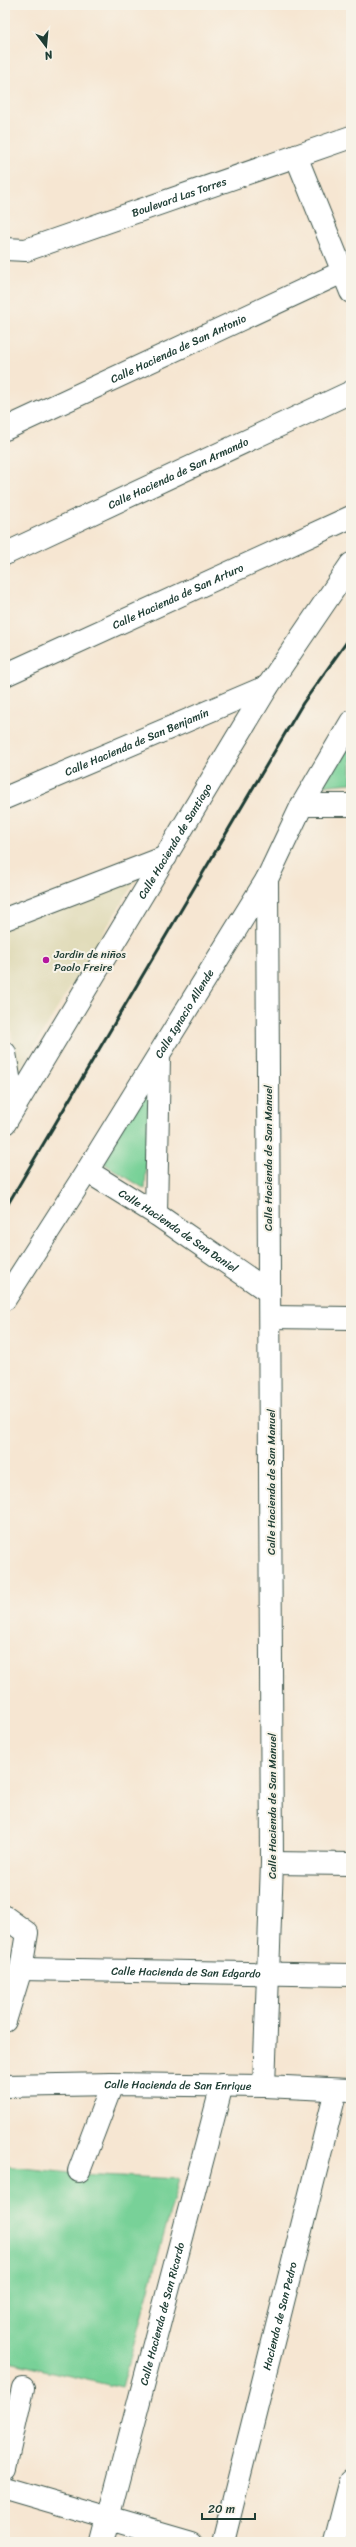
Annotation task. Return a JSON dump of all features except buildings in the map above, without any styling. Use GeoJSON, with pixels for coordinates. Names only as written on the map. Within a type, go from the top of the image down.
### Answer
{"type":"FeatureCollection","features":[{"type":"Feature","properties":{"kind":"street","name":"Boulevard Las Torres"},"geometry":{"type":"LineString","coordinates":[[5,249],[26,250],[351,137]]}},
{"type":"Feature","properties":{"kind":"street"},"geometry":{"type":"LineString","coordinates":[[296,156],[346,270],[351,292]]}},
{"type":"Feature","properties":{"kind":"street","name":"Calle Hacienda de San Antonio"},"geometry":{"type":"LineString","coordinates":[[5,429],[346,270]]}},
{"type":"Feature","properties":{"kind":"street","name":"Calle Hacienda de San Armando"},"geometry":{"type":"LineString","coordinates":[[5,554],[351,392]]}},
{"type":"Feature","properties":{"kind":"street","name":"Calle Hacienda de San Arturo"},"geometry":{"type":"LineString","coordinates":[[5,674],[351,517]]}},
{"type":"Feature","properties":{"kind":"street","name":"Calle Hacienda de Santiago"},"geometry":{"type":"LineString","coordinates":[[10,1115],[268,686],[351,564]]}},
{"type":"Feature","properties":{"kind":"street","name":"Calle Hacienda de San Benjamín"},"geometry":{"type":"LineString","coordinates":[[5,798],[268,686]]}},
{"type":"Feature","properties":{"kind":"street","name":"Calle Ignacio Allende"},"geometry":{"type":"LineString","coordinates":[[5,1299],[159,1056],[267,879],[302,805],[351,722]]}},
{"type":"Feature","properties":{"kind":"street"},"geometry":{"type":"LineString","coordinates":[[302,805],[351,805]]}},
{"type":"Feature","properties":{"kind":"street"},"geometry":{"type":"LineString","coordinates":[[5,919],[166,857]]}},
{"type":"Feature","properties":{"kind":"street","name":"Calle Hacienda de San Manuel"},"geometry":{"type":"LineString","coordinates":[[264,2086],[272,1863],[267,879]]}},
{"type":"Feature","properties":{"kind":"street"},"geometry":{"type":"LineString","coordinates":[[5,1053],[10,1115]]}},
{"type":"Feature","properties":{"kind":"street"},"geometry":{"type":"LineString","coordinates":[[156,1214],[159,1056]]}},
{"type":"Feature","properties":{"kind":"street","name":"Calle Hacienda de San Daniel"},"geometry":{"type":"LineString","coordinates":[[87,1171],[156,1214],[269,1292]]}},
{"type":"Feature","properties":{"kind":"street"},"geometry":{"type":"LineString","coordinates":[[270,1317],[351,1318]]}},
{"type":"Feature","properties":{"kind":"street"},"geometry":{"type":"LineString","coordinates":[[272,1863],[351,1864]]}},
{"type":"Feature","properties":{"kind":"street"},"geometry":{"type":"LineString","coordinates":[[5,1917],[27,1933],[21,1969],[5,2021]]}},
{"type":"Feature","properties":{"kind":"street","name":"Calle Hacienda de San Edgardo"},"geometry":{"type":"LineString","coordinates":[[21,1969],[351,1975]]}},
{"type":"Feature","properties":{"kind":"street"},"geometry":{"type":"LineString","coordinates":[[79,2171],[112,2084]]}},
{"type":"Feature","properties":{"kind":"street","name":"Calle Hacienda de San Enrique"},"geometry":{"type":"LineString","coordinates":[[5,2086],[112,2084],[222,2085],[344,2090]]}},
{"type":"Feature","properties":{"kind":"street","name":"Calle Hacienda de San Ricardo"},"geometry":{"type":"LineString","coordinates":[[102,2542],[222,2085]]}},
{"type":"Feature","properties":{"kind":"street","name":"Hacienda de San Pedro"},"geometry":{"type":"LineString","coordinates":[[223,2542],[344,2090]]}},
{"type":"Feature","properties":{"kind":"street"},"geometry":{"type":"LineString","coordinates":[[5,2468],[23,2388]]}},
{"type":"Feature","properties":{"kind":"street"},"geometry":{"type":"LineString","coordinates":[[335,2542],[351,2480]]}},
{"type":"Feature","properties":{"kind":"street"},"geometry":{"type":"LineString","coordinates":[[5,2488],[108,2516],[191,2542]]}},
{"type":"Feature","properties":{"kind":"shaded area","name":"Jardin de niños Paolo Freire"},"geometry":{"type":"Polygon","coordinates":[[[140,873],[18,1073],[5,994],[5,926],[140,873]]]}},
{"type":"Feature","properties":{"kind":"green space"},"geometry":{"type":"Polygon","coordinates":[[[351,742],[351,783],[320,786],[351,742]]]}},
{"type":"Feature","properties":{"kind":"green space"},"geometry":{"type":"Polygon","coordinates":[[[151,1082],[145,1189],[100,1161],[151,1082]]]}},
{"type":"Feature","properties":{"kind":"green space"},"geometry":{"type":"Polygon","coordinates":[[[5,2166],[80,2174],[179,2179],[122,2388],[5,2361],[5,2166]]]}},
{"type":"Feature","properties":{"kind":"railway"},"geometry":{"type":"LineString","coordinates":[[5,1209],[303,703],[351,636]]}},
{"type":"Feature","properties":{"kind":"place","name":"Jardin de niños Paolo Freire"},"geometry":{"type":"Point","coordinates":[46,960]}}]}
